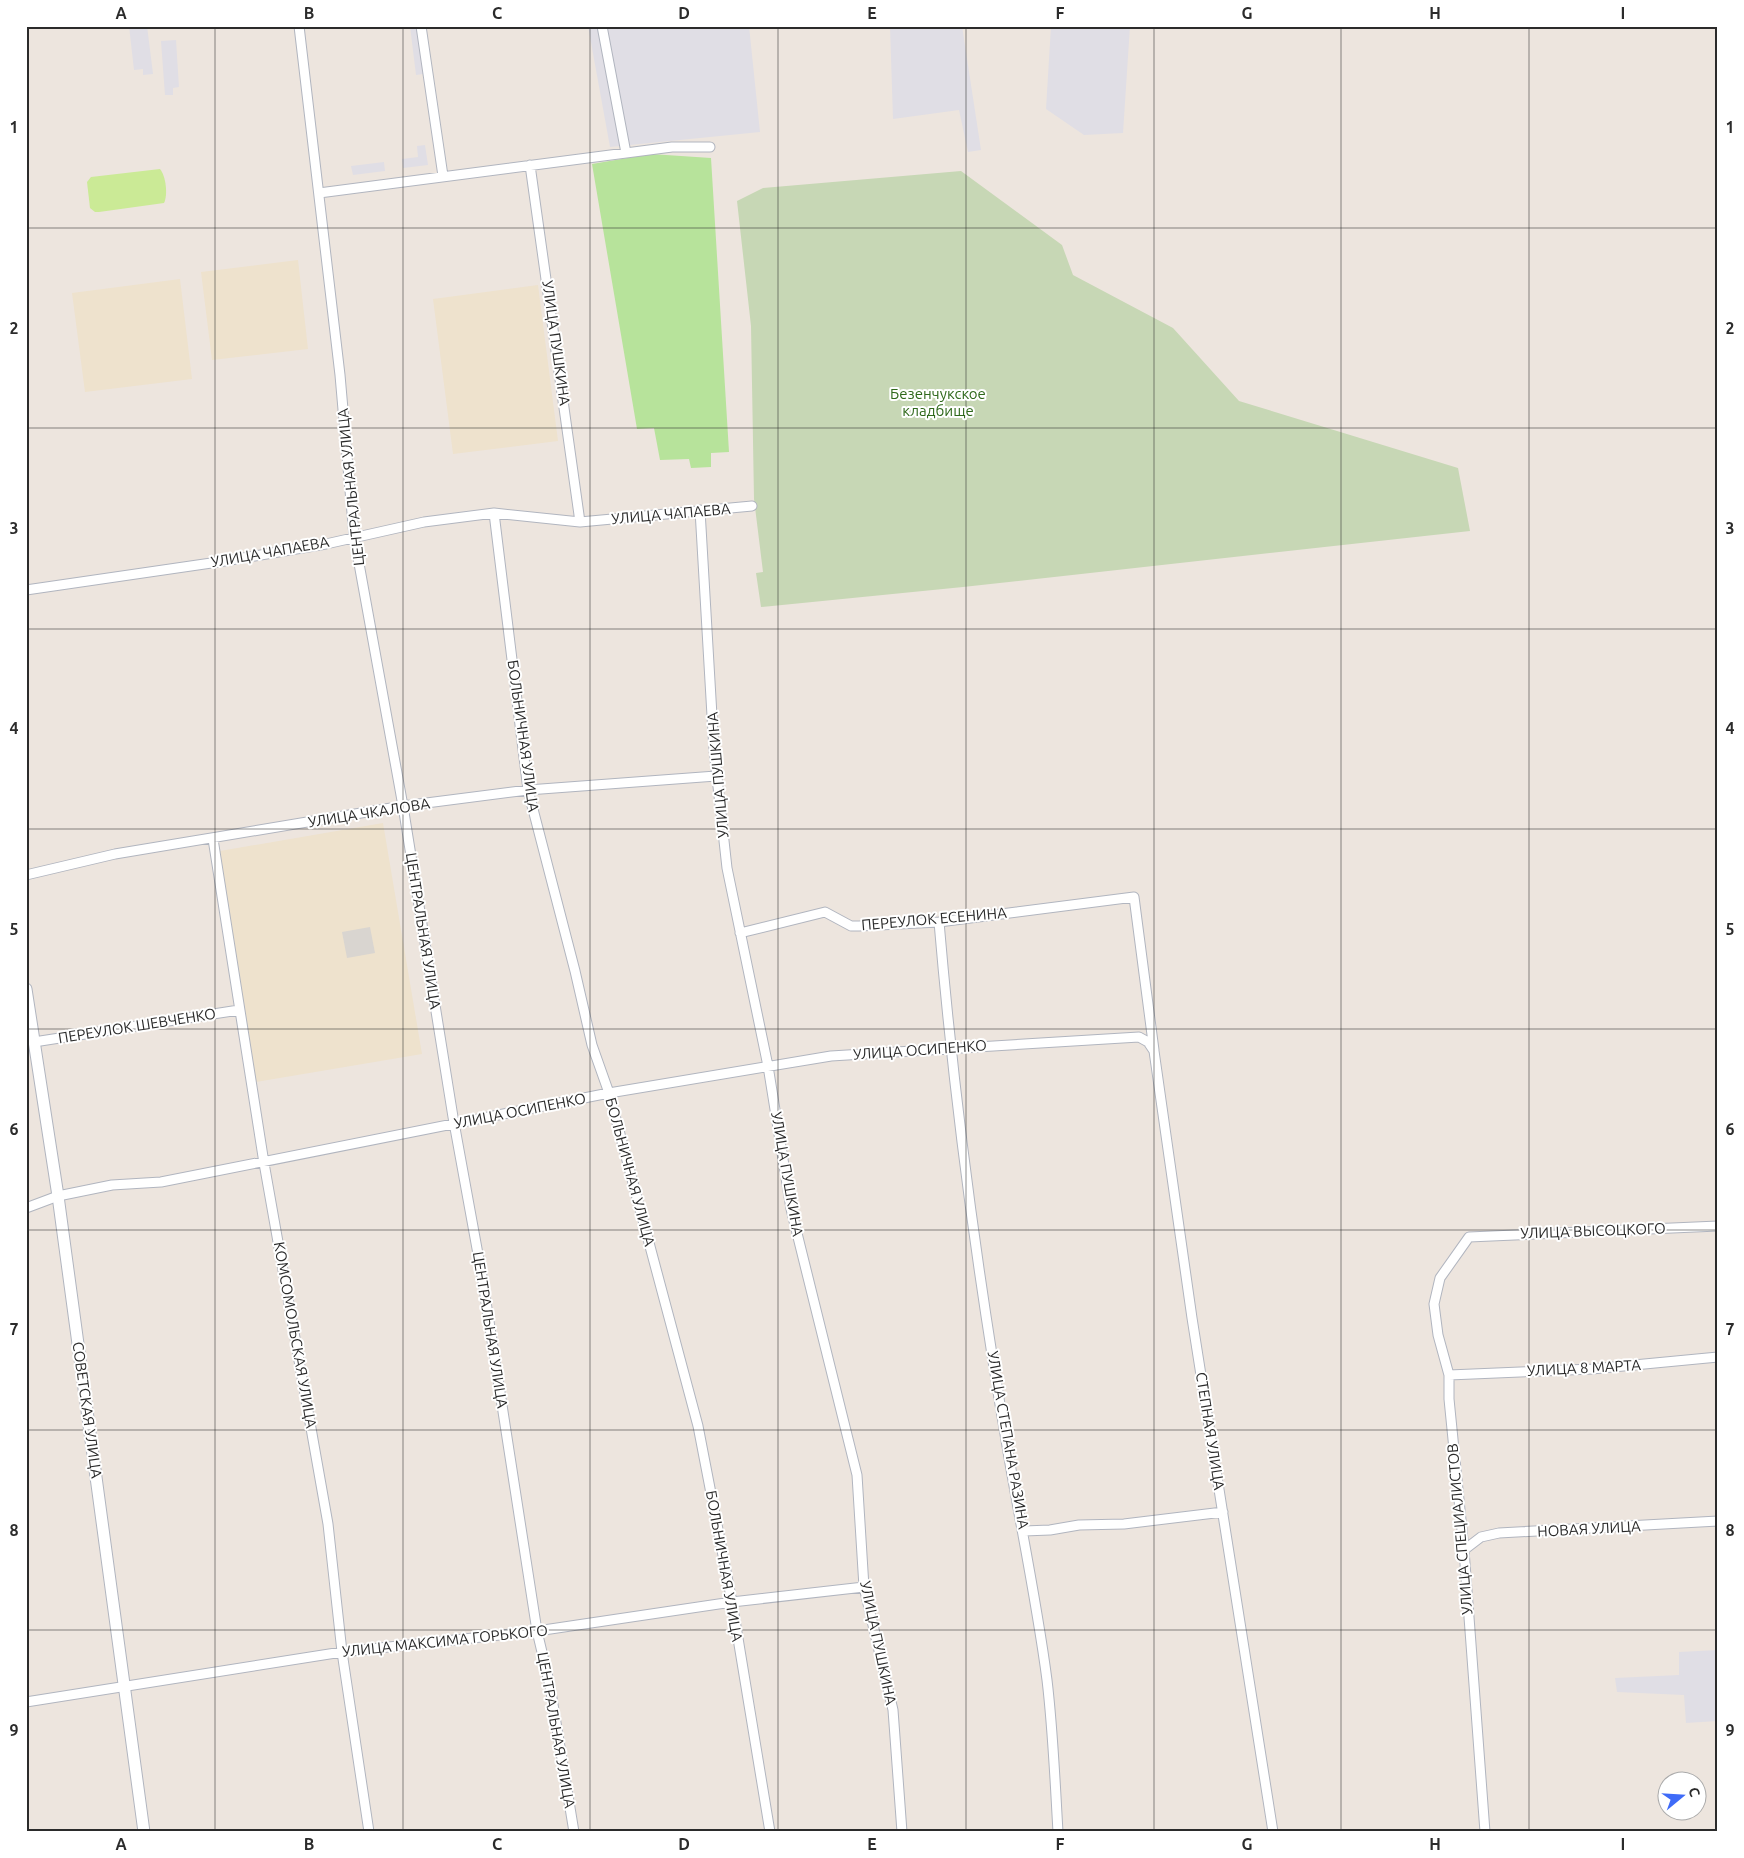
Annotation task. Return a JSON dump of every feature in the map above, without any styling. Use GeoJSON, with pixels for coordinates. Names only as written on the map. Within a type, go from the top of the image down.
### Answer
{"type":"FeatureCollection","features":[{"type":"Feature","properties":{"kind":"street","name":"ЦЕНТРАЛЬНАЯ УЛИЦА"},"geometry":{"type":"LineString","coordinates":[[298,26],[340,375],[354,536],[403,806],[454,1124],[482,1276],[537,1631],[550,1686],[574,1832]]}},
{"type":"Feature","properties":{"kind":"street"},"geometry":{"type":"LineString","coordinates":[[421,26],[443,176]]}},
{"type":"Feature","properties":{"kind":"street"},"geometry":{"type":"LineString","coordinates":[[602,26],[626,153]]}},
{"type":"Feature","properties":{"kind":"street"},"geometry":{"type":"LineString","coordinates":[[319,193],[672,147],[710,147]]}},
{"type":"Feature","properties":{"kind":"street","name":"УЛИЦА ПУШКИНА"},"geometry":{"type":"LineString","coordinates":[[530,165],[580,522]]}},
{"type":"Feature","properties":{"kind":"street","name":"УЛИЦА ЧАПАЕВА"},"geometry":{"type":"LineString","coordinates":[[26,590],[225,561],[326,544],[354,536],[424,522],[494,513],[580,522],[752,506]]}},
{"type":"Feature","properties":{"kind":"street","name":"УЛИЦА ПУШКИНА"},"geometry":{"type":"LineString","coordinates":[[700,510],[716,776],[727,868],[768,1066],[791,1209],[857,1475],[864,1587],[893,1710],[902,1832]]}},
{"type":"Feature","properties":{"kind":"street","name":"БОЛЬНИЧНАЯ УЛИЦА"},"geometry":{"type":"LineString","coordinates":[[494,513],[528,790],[573,962],[592,1045],[609,1093],[698,1426],[732,1602],[770,1832]]}},
{"type":"Feature","properties":{"kind":"street","name":"УЛИЦА ЧКАЛОВА"},"geometry":{"type":"LineString","coordinates":[[26,875],[115,854],[403,806],[528,790],[716,776]]}},
{"type":"Feature","properties":{"kind":"street","name":"КОМСОМОЛЬСКАЯ УЛИЦА"},"geometry":{"type":"LineString","coordinates":[[214,839],[264,1163],[328,1524],[342,1652],[369,1832]]}},
{"type":"Feature","properties":{"kind":"street","name":"ПЕРЕУЛОК ЕСЕНИНА"},"geometry":{"type":"LineString","coordinates":[[740,934],[825,912],[850,926],[939,922],[1134,896]]}},
{"type":"Feature","properties":{"kind":"street","name":"СТЕПНАЯ УЛИЦА"},"geometry":{"type":"LineString","coordinates":[[1134,896],[1192,1318],[1273,1832]]}},
{"type":"Feature","properties":{"kind":"street","name":"УЛИЦА СТЕПАНА РАЗИНА"},"geometry":{"type":"LineString","coordinates":[[939,922],[949,1048],[991,1345],[1008,1453],[1024,1531],[1047,1681],[1058,1832]]}},
{"type":"Feature","properties":{"kind":"street","name":"СОВЕТСКАЯ УЛИЦА"},"geometry":{"type":"LineString","coordinates":[[26,989],[58,1196],[144,1832]]}},
{"type":"Feature","properties":{"kind":"street","name":"ПЕРЕУЛОК ШЕВЧЕНКО"},"geometry":{"type":"LineString","coordinates":[[34,1042],[239,1010]]}},
{"type":"Feature","properties":{"kind":"street","name":"УЛИЦА ОСИПЕНКО"},"geometry":{"type":"LineString","coordinates":[[26,1208],[58,1196],[112,1185],[161,1182],[609,1093],[831,1056],[1139,1037],[1148,1042],[1154,1051]]}},
{"type":"Feature","properties":{"kind":"street","name":"УЛИЦА ВЫСОЦКОГО"},"geometry":{"type":"LineString","coordinates":[[1469,1237],[1718,1226]]}},
{"type":"Feature","properties":{"kind":"street","name":"УЛИЦА СПЕЦИАЛИСТОВ"},"geometry":{"type":"LineString","coordinates":[[1469,1237],[1440,1278],[1434,1304],[1438,1335],[1449,1374],[1448,1399],[1464,1550],[1485,1832]]}},
{"type":"Feature","properties":{"kind":"street","name":"УЛИЦА 8 МАРТА"},"geometry":{"type":"LineString","coordinates":[[1449,1374],[1602,1368],[1718,1357]]}},
{"type":"Feature","properties":{"kind":"street"},"geometry":{"type":"LineString","coordinates":[[1024,1531],[1050,1530],[1079,1525],[1124,1524],[1223,1512]]}},
{"type":"Feature","properties":{"kind":"street","name":"НОВАЯ УЛИЦА"},"geometry":{"type":"LineString","coordinates":[[1464,1550],[1481,1537],[1499,1533],[1718,1521]]}},
{"type":"Feature","properties":{"kind":"street","name":"УЛИЦА МАКСИМА ГОРЬКОГО"},"geometry":{"type":"LineString","coordinates":[[26,1702],[342,1652],[537,1631],[732,1602],[864,1587]]}},
{"type":"Feature","properties":{"kind":"shaded area"},"geometry":{"type":"Polygon","coordinates":[[[129,26],[147,26],[153,74],[143,75],[143,69],[134,70],[129,26]]]}},
{"type":"Feature","properties":{"kind":"shaded area"},"geometry":{"type":"Polygon","coordinates":[[[410,26],[417,26],[423,74],[416,75],[410,26]]]}},
{"type":"Feature","properties":{"kind":"shaded area"},"geometry":{"type":"Polygon","coordinates":[[[588,26],[749,26],[760,132],[610,147],[588,26]]]}},
{"type":"Feature","properties":{"kind":"shaded area"},"geometry":{"type":"Polygon","coordinates":[[[890,26],[962,26],[981,150],[968,152],[959,110],[893,119],[890,26]]]}},
{"type":"Feature","properties":{"kind":"shaded area"},"geometry":{"type":"Polygon","coordinates":[[[1051,26],[1130,26],[1123,133],[1084,135],[1046,109],[1051,26]]]}},
{"type":"Feature","properties":{"kind":"shaded area"},"geometry":{"type":"Polygon","coordinates":[[[176,40],[179,87],[173,88],[173,95],[165,95],[161,41],[176,40]]]}},
{"type":"Feature","properties":{"kind":"shaded area"},"geometry":{"type":"Polygon","coordinates":[[[425,145],[428,165],[403,168],[402,159],[418,157],[417,146],[425,145]]]}},
{"type":"Feature","properties":{"kind":"shaded area"},"geometry":{"type":"Polygon","coordinates":[[[384,162],[385,171],[353,175],[351,166],[384,162]]]}},
{"type":"Feature","properties":{"kind":"shaded area"},"geometry":{"type":"Polygon","coordinates":[[[298,260],[308,349],[212,360],[201,272],[298,260]]]}},
{"type":"Feature","properties":{"kind":"shaded area"},"geometry":{"type":"Polygon","coordinates":[[[180,279],[192,379],[85,392],[72,293],[180,279]]]}},
{"type":"Feature","properties":{"kind":"shaded area"},"geometry":{"type":"Polygon","coordinates":[[[538,285],[558,441],[453,454],[433,299],[538,285]]]}},
{"type":"Feature","properties":{"kind":"shaded area"},"geometry":{"type":"Polygon","coordinates":[[[383,823],[422,1054],[256,1082],[220,851],[383,823]]]}},
{"type":"Feature","properties":{"kind":"shaded area"},"geometry":{"type":"Polygon","coordinates":[[[370,927],[375,953],[347,958],[342,932],[370,927]]]}},
{"type":"Feature","properties":{"kind":"shaded area"},"geometry":{"type":"Polygon","coordinates":[[[1718,1650],[1718,1721],[1686,1723],[1684,1695],[1617,1692],[1615,1678],[1679,1675],[1679,1652],[1718,1650]]]}},
{"type":"Feature","properties":{"kind":"green space"},"geometry":{"type":"Polygon","coordinates":[[[651,154],[711,158],[729,452],[711,453],[711,467],[691,468],[689,459],[660,460],[654,428],[637,429],[592,164],[651,154]]]}},
{"type":"Feature","properties":{"kind":"green space"},"geometry":{"type":"Polygon","coordinates":[[[160,169],[166,186],[164,203],[99,212],[95,212],[90,208],[87,182],[91,177],[160,169]]]}},
{"type":"Feature","properties":{"kind":"green space","name":"Безенчукское кладбище"},"geometry":{"type":"Polygon","coordinates":[[[961,171],[1062,245],[1073,275],[1173,328],[1239,401],[1458,468],[1470,531],[963,587],[761,607],[756,573],[763,572],[754,499],[751,326],[737,201],[763,188],[961,171]]]}}]}
